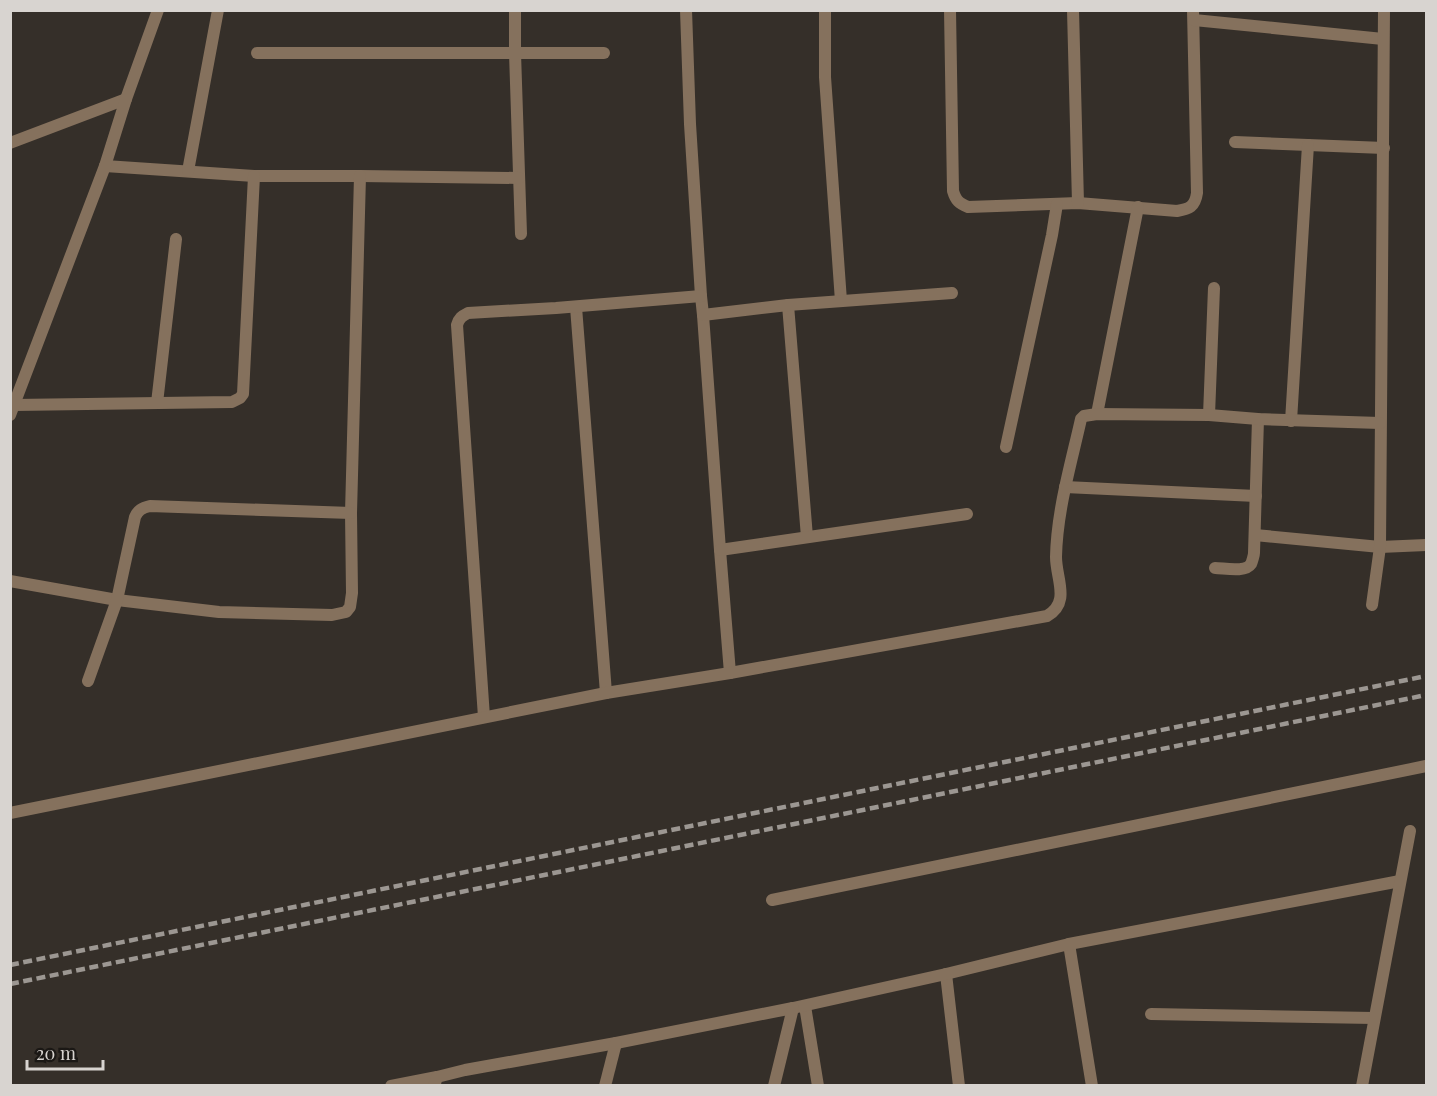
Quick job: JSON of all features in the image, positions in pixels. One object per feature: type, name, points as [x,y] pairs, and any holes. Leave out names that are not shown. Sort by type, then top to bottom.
[{"type":"street","points":[[158,10],[105,166],[12,410],[232,402],[240,398],[243,394],[254,176]]},
{"type":"street","points":[[188,171],[218,10]]},
{"type":"street","points":[[515,10],[521,234]]},
{"type":"street","points":[[686,10],[701,296],[730,673]]},
{"type":"street","points":[[825,10],[825,77],[841,301]]},
{"type":"street","points":[[950,10],[953,191],[959,204],[968,207],[1077,203],[1177,211],[1191,208],[1196,200],[1193,15],[1383,39]]},
{"type":"street","points":[[1073,10],[1077,203]]},
{"type":"street","points":[[1372,605],[1380,547],[1384,10]]},
{"type":"street","points":[[257,54],[604,53]]},
{"type":"street","points":[[10,144],[126,99]]},
{"type":"street","points":[[1235,142],[1383,148]]},
{"type":"street","points":[[1291,421],[1308,145]]},
{"type":"street","points":[[105,166],[254,176],[519,178]]},
{"type":"street","points":[[10,581],[117,600],[219,612],[332,615],[346,612],[350,607],[352,593],[351,513],[360,176]]},
{"type":"street","points":[[1006,447],[1057,204]]},
{"type":"street","points":[[1097,414],[1138,207]]},
{"type":"street","points":[[157,403],[176,239]]},
{"type":"street","points":[[1209,415],[1214,288]]},
{"type":"street","points":[[703,315],[788,305],[952,293]]},
{"type":"street","points":[[484,717],[457,325],[461,316],[701,296]]},
{"type":"street","points":[[788,305],[807,537]]},
{"type":"street","points":[[576,307],[606,693]]},
{"type":"street","points":[[10,813],[606,693],[1047,616],[1056,609],[1061,595],[1056,561],[1057,541],[1065,487],[1081,419],[1087,415],[1209,415],[1291,421],[1380,423]]},
{"type":"street","points":[[1215,568],[1239,569],[1251,564],[1255,535],[1258,419]]},
{"type":"street","points":[[1065,487],[1256,496]]},
{"type":"street","points":[[88,681],[117,600],[135,517],[144,507],[351,513]]},
{"type":"street","points":[[720,550],[967,514]]},
{"type":"street","points":[[1255,535],[1380,547],[1426,545]]},
{"type":"street","points":[[772,900],[1426,766]]},
{"type":"street","points":[[1362,1086],[1410,831]]},
{"type":"street","points":[[391,1086],[435,1081],[465,1070],[800,1007],[1069,944],[1400,881]]},
{"type":"street","points":[[1069,944],[1092,1086]]},
{"type":"street","points":[[946,974],[958,1086]]},
{"type":"street","points":[[774,1086],[800,1007]]},
{"type":"street","points":[[800,1007],[818,1086]]},
{"type":"street","points":[[1151,1014],[1374,1017]]},
{"type":"street","points":[[604,1086],[616,1043]]},
{"type":"railway","points":[[10,965],[1426,676]]},
{"type":"railway","points":[[10,984],[1426,695]]}]
